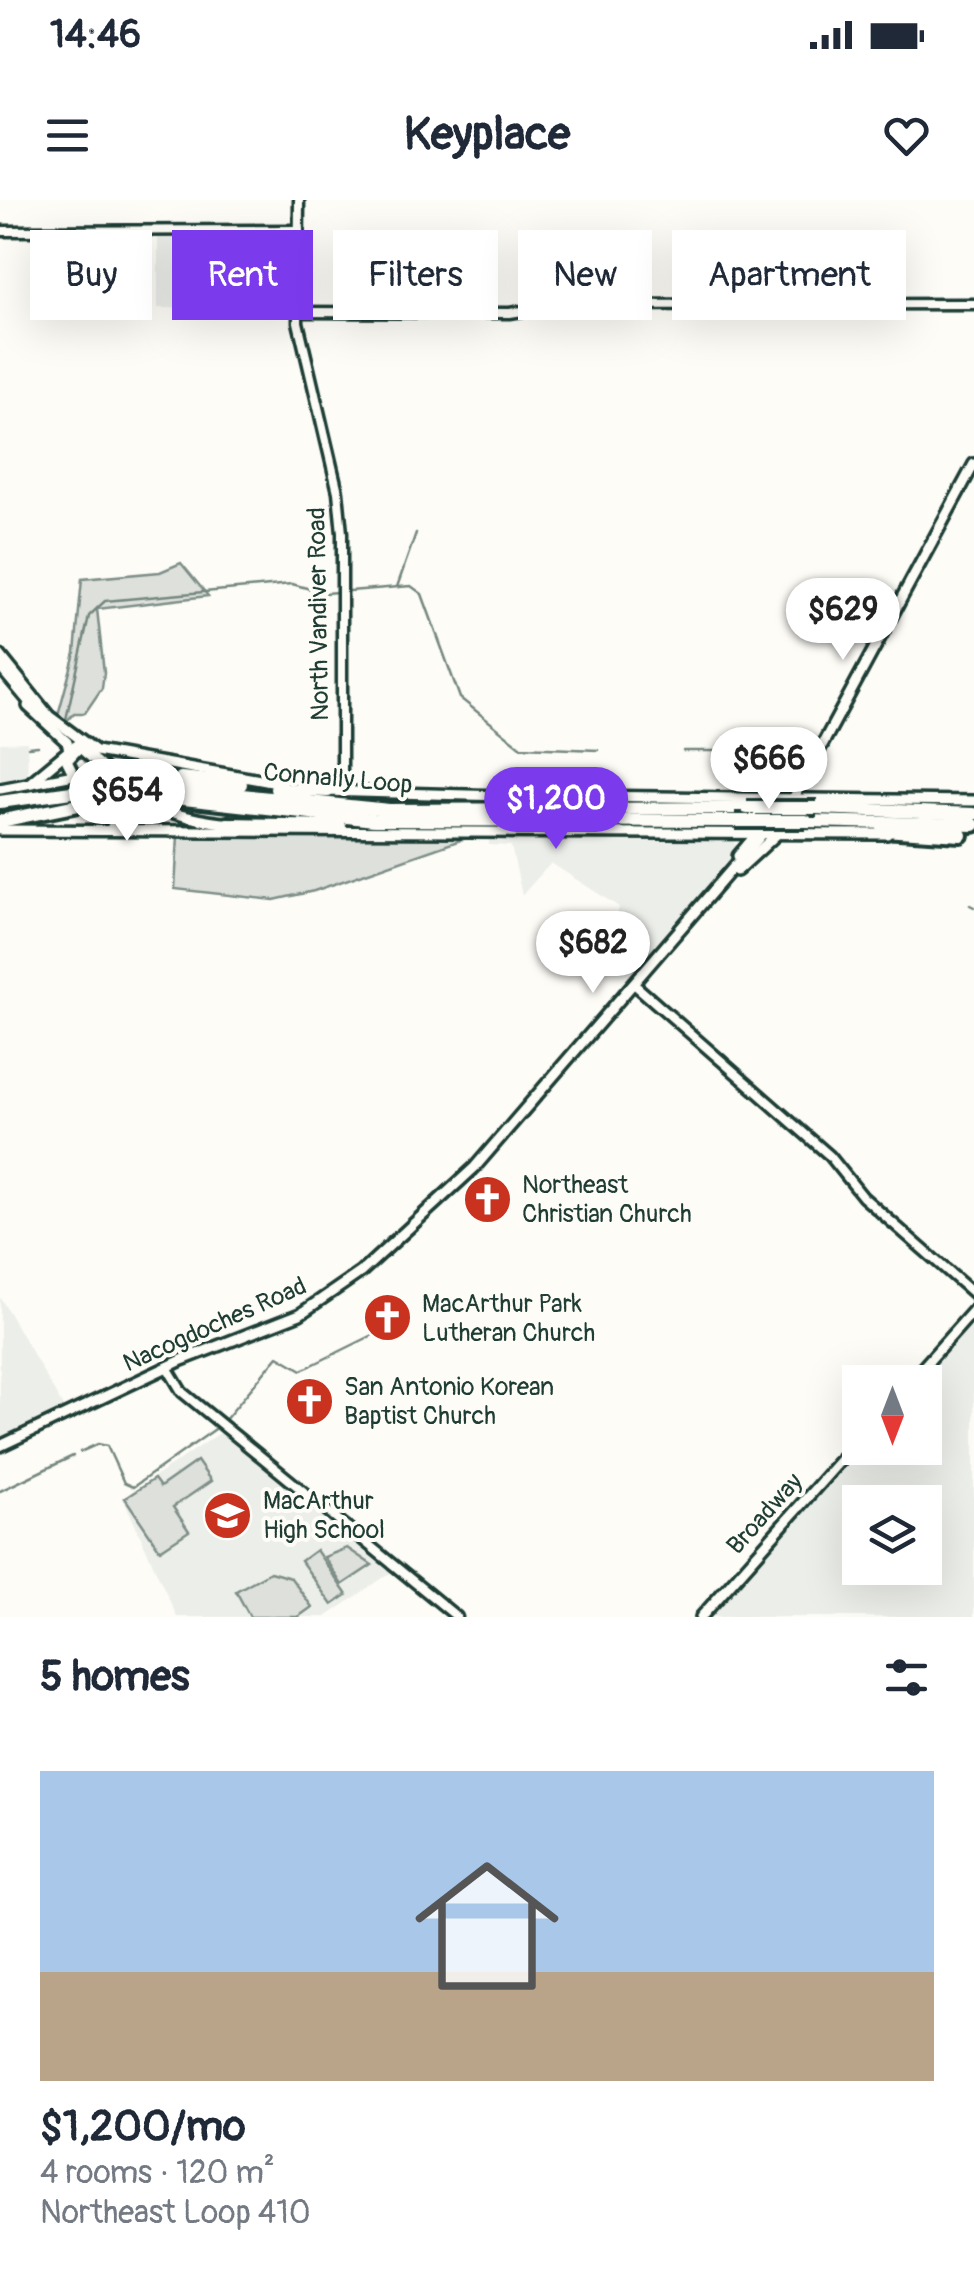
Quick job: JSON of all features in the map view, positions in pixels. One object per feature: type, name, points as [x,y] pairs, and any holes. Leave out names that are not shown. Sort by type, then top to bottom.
[{"type":"highway","points":[[1,801],[96,785],[202,778],[288,791],[335,792]]},
{"type":"highway","name":"Connally Loop","points":[[133,782],[390,810],[748,808],[815,802],[974,814]]},
{"type":"highway","name":"Connally Loop","points":[[1,801],[157,796],[344,819],[450,822],[737,829],[806,824],[974,825]]},
{"type":"highway","points":[[533,797],[695,802],[748,808]]},
{"type":"highway","points":[[0,820],[112,798]]},
{"type":"highway","points":[[228,824],[450,822]]},
{"type":"highway","points":[[806,824],[967,836]]},
{"type":"main road","name":"Nacogdoches Road","points":[[791,797],[974,464]]},
{"type":"main road","points":[[0,655],[78,746],[129,760],[335,792],[791,797],[815,802]]},
{"type":"main road","points":[[0,667],[22,695],[78,746],[133,782]]},
{"type":"main road","points":[[74,775],[67,761],[78,746]]},
{"type":"main road","points":[[1,801],[78,746]]},
{"type":"main road","points":[[129,760],[116,766],[168,815],[314,832]]},
{"type":"main road","name":"Nacogdoches Road","points":[[0,1446],[167,1367],[300,1314],[361,1272],[475,1167],[791,797],[810,764]]},
{"type":"main road","points":[[29,784],[74,775],[100,775],[138,808],[135,820],[127,824],[74,830]]},
{"type":"main road","points":[[804,780],[815,802]]},
{"type":"main road","points":[[0,830],[737,829],[754,826],[768,807],[762,797]]},
{"type":"main road","points":[[792,834],[784,824],[800,804],[974,801]]},
{"type":"main road","points":[[737,829],[743,850]]},
{"type":"main road","name":"Nacogdoches Road","points":[[589,1035],[730,875],[762,829]]},
{"type":"main road","points":[[762,829],[792,834],[967,836]]},
{"type":"main road","points":[[730,875],[779,833]]},
{"type":"main road","points":[[925,1365],[974,1310]]},
{"type":"main road","name":"Broadway","points":[[701,1617],[842,1458]]},
{"type":"street","name":"North Vandiver Road","points":[[299,200],[299,230]]},
{"type":"street","points":[[0,230],[172,230]]},
{"type":"street","points":[[313,312],[510,313],[558,305],[974,304]]},
{"type":"street","name":"North Vandiver Road","points":[[300,320],[302,348],[340,505],[342,598],[335,792]]},
{"type":"street","points":[[635,985],[830,1156],[864,1197],[974,1294]]},
{"type":"street","points":[[167,1367],[176,1387]]},
{"type":"street","points":[[154,1373],[457,1617]]},
{"type":"shaded area","points":[[158,235],[172,235],[172,308],[158,308]]},
{"type":"shaded area","points":[[181,563],[208,596],[97,609],[102,688],[85,713],[74,713],[66,722],[58,715],[75,653],[82,579],[160,572]]},
{"type":"shaded area","points":[[27,742],[28,779],[0,786],[0,743]]},
{"type":"shaded area","points":[[178,836],[464,839],[314,891],[274,900],[175,889]]},
{"type":"shaded area","points":[[489,836],[733,840],[738,849],[643,963],[613,937],[619,907],[551,863],[522,895],[511,846],[489,845]]},
{"type":"shaded area","points":[[0,1297],[65,1410],[0,1440]]},
{"type":"shaded area","points":[[974,1319],[974,1617],[709,1617],[844,1465],[942,1465],[942,1365],[932,1365]]},
{"type":"shaded area","name":"MacArthur High School","points":[[223,1431],[393,1571],[326,1617],[177,1617],[123,1498]]},
{"type":"shaded area","points":[[197,1461],[211,1481],[173,1507],[189,1531],[160,1550],[125,1498],[154,1479],[160,1487]]},
{"type":"shaded area","points":[[347,1548],[372,1565],[342,1585],[324,1557]]},
{"type":"shaded area","points":[[316,1550],[347,1595],[332,1605],[301,1561]]},
{"type":"shaded area","points":[[270,1572],[291,1578],[312,1607],[298,1617],[250,1617],[236,1591]]},
{"type":"waterway","points":[[397,587],[416,533]]},
{"type":"waterway","points":[[65,724],[89,616],[105,601],[292,584],[325,593],[411,586],[422,594],[460,698],[521,747],[598,750]]},
{"type":"waterway","points":[[28,747],[38,746]]},
{"type":"waterway","points":[[683,751],[811,751]]},
{"type":"waterway","points":[[970,905],[974,907]]},
{"type":"waterway","points":[[225,1420],[278,1356],[302,1370],[373,1335]]},
{"type":"waterway","points":[[80,1452],[98,1444],[107,1446],[124,1483],[133,1487],[218,1427]]},
{"type":"waterway","points":[[0,1491],[73,1456]]},
{"type":"place","name":"Northeast Christian Church","points":[[487,1199]]},
{"type":"place","name":"MacArthur Park Lutheran Church","points":[[387,1318]]},
{"type":"place","name":"San Antonio Korean Baptist Church","points":[[309,1401]]},
{"type":"place","name":"MacArthur High School","points":[[228,1515]]}]
